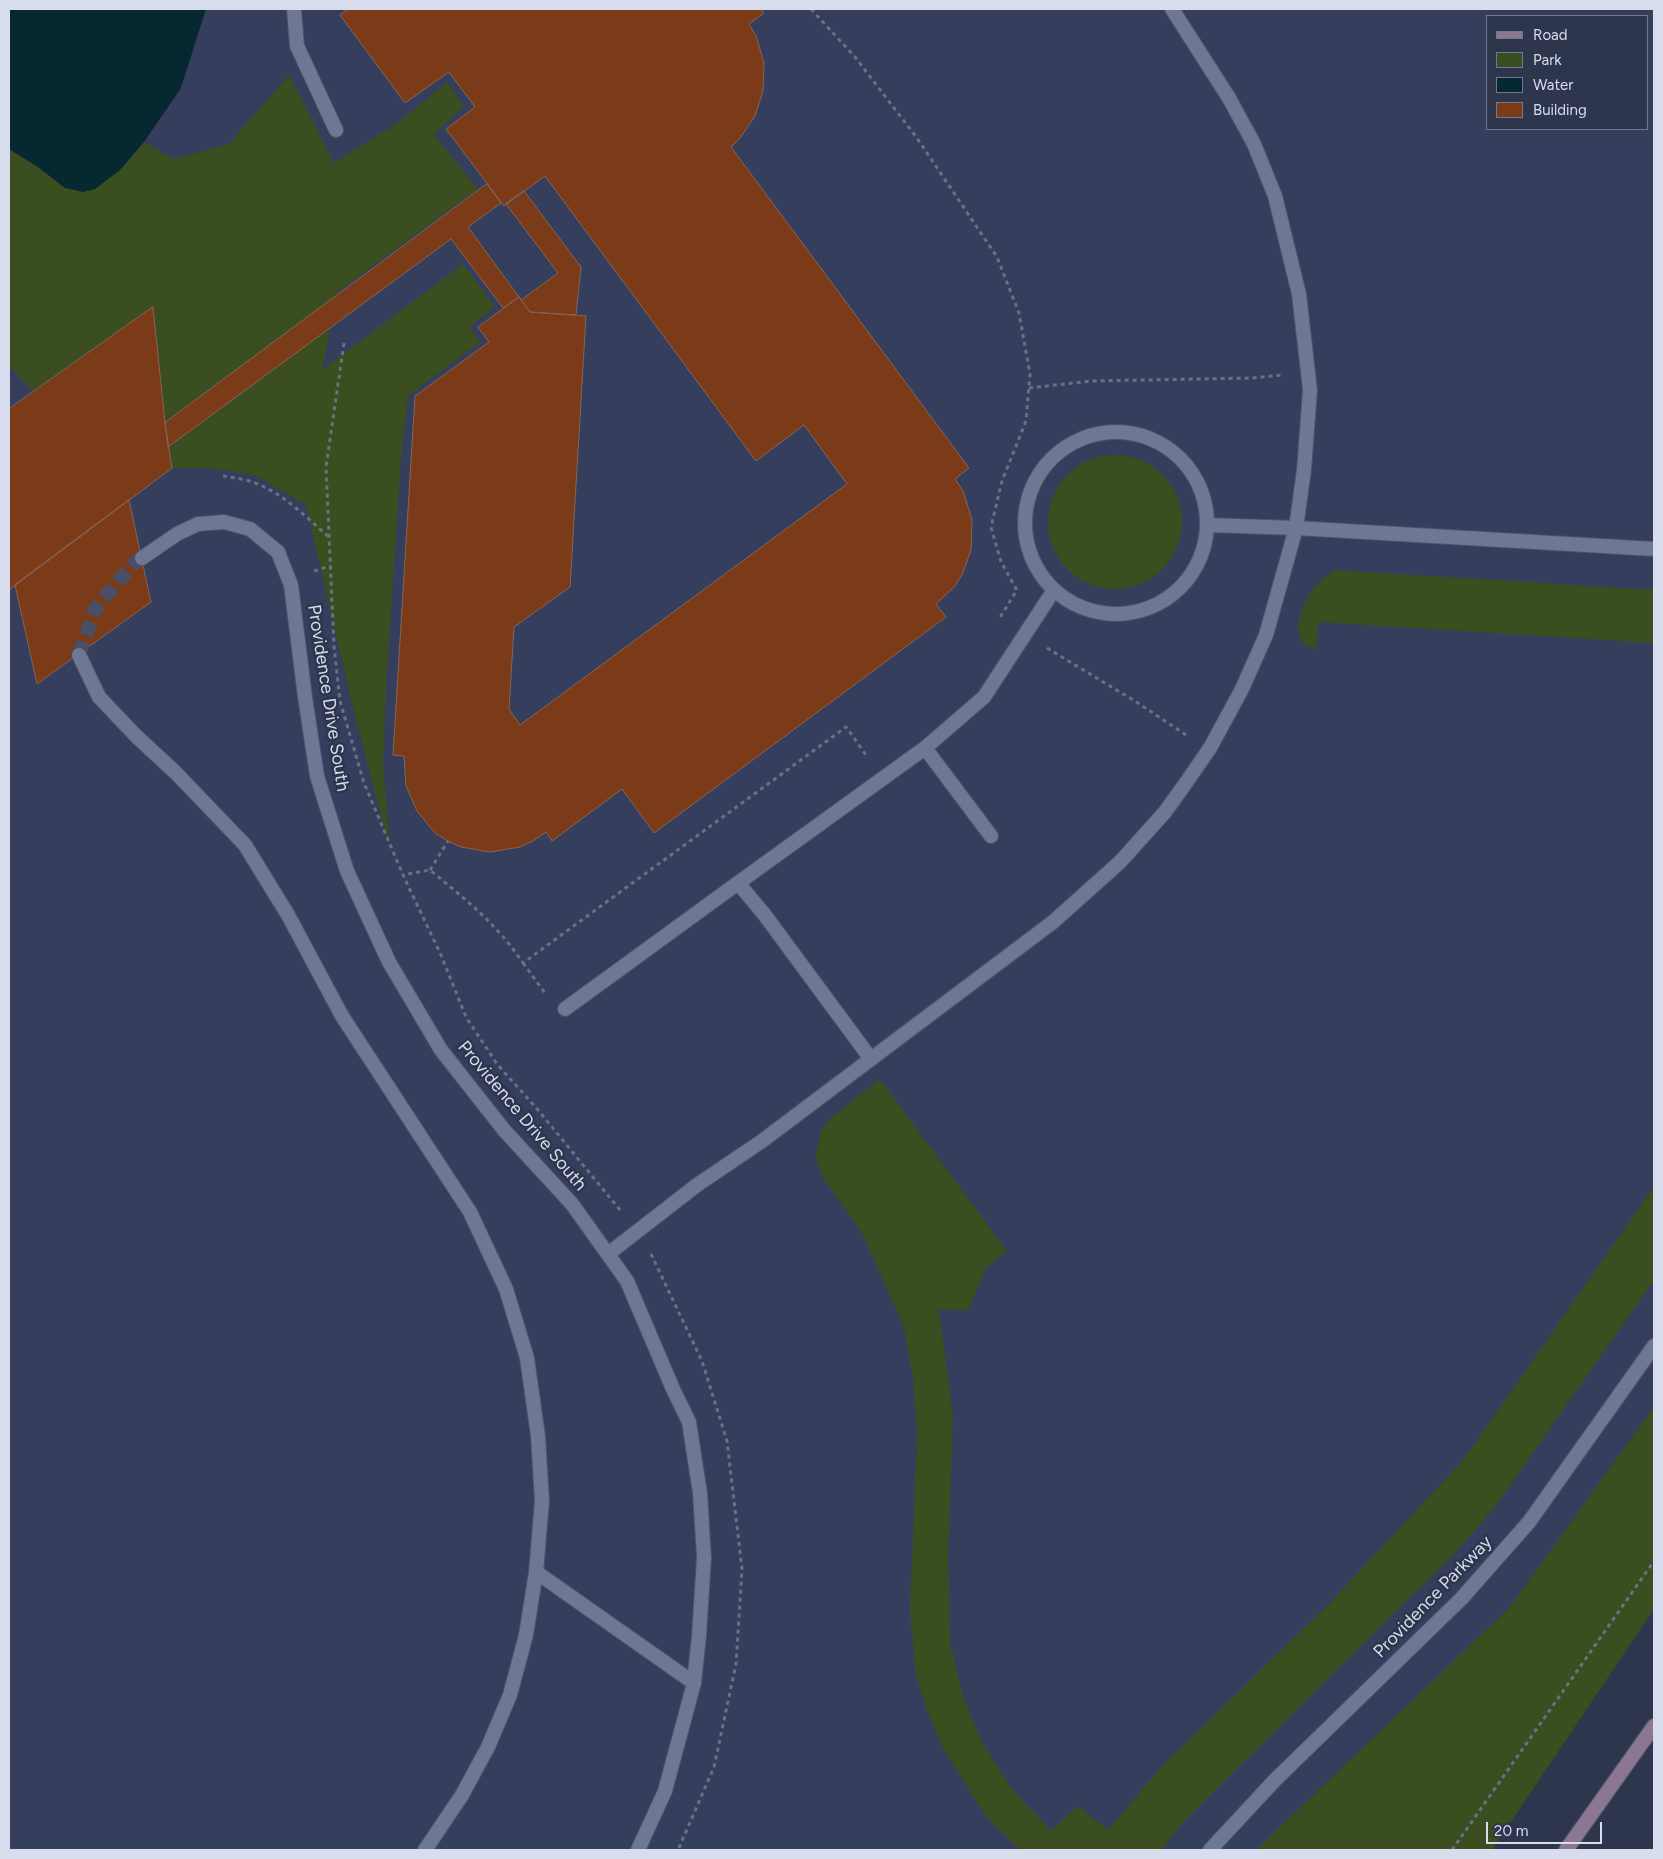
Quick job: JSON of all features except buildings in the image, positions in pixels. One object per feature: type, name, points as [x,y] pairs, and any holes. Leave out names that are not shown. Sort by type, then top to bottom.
[{"type":"main road","points":[[1566,1850],[1654,1726]]},
{"type":"street","points":[[294,9],[297,46],[336,130]]},
{"type":"street","points":[[608,1254],[697,1185],[762,1141],[1053,922],[1120,862],[1165,812],[1210,748],[1242,689],[1266,634],[1296,528],[1304,470],[1310,390],[1299,294],[1275,196],[1254,144],[1229,98],[1172,9]]},
{"type":"street","points":[[1101,432],[1133,432],[1162,443],[1185,462],[1201,486],[1208,515],[1208,525],[1206,544],[1195,571],[1176,594],[1151,609],[1123,615],[1093,612],[1067,601],[1054,590],[1043,580],[1028,552],[1024,520],[1030,490],[1046,462],[1071,443],[1101,432]]},
{"type":"street","name":"Providence Drive South","points":[[142,558],[177,534],[198,524],[224,522],[250,529],[278,552],[291,585],[317,776],[347,871],[388,962],[441,1050],[504,1130],[572,1204],[627,1281],[689,1422],[700,1493],[704,1558],[694,1683],[665,1791],[638,1850]]},
{"type":"street","points":[[1208,525],[1296,528],[1654,549]]},
{"type":"street","points":[[565,1009],[925,748],[984,697],[1054,590]]},
{"type":"street","points":[[79,654],[99,697],[245,845],[288,915],[342,1016],[470,1212],[506,1289],[527,1358],[538,1436],[542,1500],[536,1572],[526,1635],[510,1695],[488,1747],[462,1795],[425,1850]]},
{"type":"street","points":[[925,748],[991,836]]},
{"type":"street","points":[[738,883],[764,914],[871,1059]]},
{"type":"street","name":"Providence Parkway","points":[[1210,1850],[1275,1780],[1474,1584],[1529,1522],[1654,1346]]},
{"type":"street","points":[[536,1572],[694,1683]]},
{"type":"path","points":[[344,342],[326,467],[334,646],[340,701],[364,783],[403,875]]},
{"type":"path","points":[[1029,388],[1091,381],[1252,378],[1307,372]]},
{"type":"path","points":[[223,476],[264,486],[295,507],[330,537]]},
{"type":"path","points":[[1017,590],[1043,645],[1210,748]]},
{"type":"path","points":[[430,870],[448,841]]},
{"type":"path","points":[[523,963],[550,1000],[565,1009]]},
{"type":"path","points":[[1452,1850],[1654,1561]]},
{"type":"shaded area","points":[[9,9],[1654,9],[1654,1475],[1390,1850],[9,1850]]},
{"type":"green space","points":[[289,75],[334,163],[399,122],[447,82],[464,106],[434,134],[478,189],[337,292],[322,370],[463,264],[495,307],[470,326],[480,342],[408,396],[401,459],[383,760],[390,850],[353,708],[306,505],[255,475],[210,468],[172,468],[165,423],[153,307],[33,391],[9,366],[9,149],[38,167],[65,188],[120,171],[144,142],[173,159],[229,144]]},
{"type":"green space","points":[[1115,455],[1141,460],[1152,466],[1162,475],[1171,485],[1177,496],[1182,522],[1177,548],[1171,559],[1162,569],[1152,578],[1141,584],[1115,589],[1089,584],[1078,578],[1068,569],[1059,559],[1053,548],[1048,522],[1053,496],[1059,485],[1068,475],[1078,466],[1089,460]]},
{"type":"green space","points":[[1334,570],[1654,590],[1654,643],[1318,622],[1317,646],[1314,650],[1305,645],[1301,638],[1299,621],[1311,593]]},
{"type":"green space","points":[[880,1079],[1007,1251],[986,1268],[968,1311],[939,1309],[953,1418],[948,1553],[950,1641],[962,1693],[981,1741],[1011,1788],[1051,1831],[1078,1806],[1108,1830],[1164,1764],[1330,1603],[1465,1458],[1654,1186],[1654,1280],[1495,1507],[1455,1553],[1181,1824],[1162,1850],[1020,1850],[987,1818],[944,1750],[927,1710],[916,1676],[910,1613],[917,1432],[913,1379],[904,1327],[861,1231],[823,1178],[815,1156],[822,1128],[831,1118]]},
{"type":"green space","points":[[1654,1407],[1654,1609],[1492,1850],[1256,1850],[1509,1608]]},
{"type":"water","points":[[9,9],[206,9],[181,88],[144,142],[120,170],[95,189],[83,192],[65,188],[38,167],[9,149]]},
{"type":"tunnel","points":[[79,655],[95,609],[132,565],[142,558]]}]
